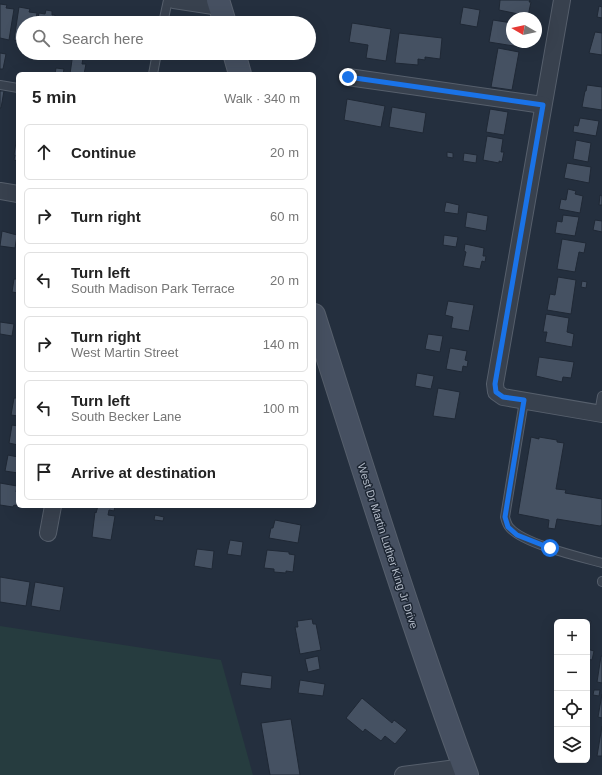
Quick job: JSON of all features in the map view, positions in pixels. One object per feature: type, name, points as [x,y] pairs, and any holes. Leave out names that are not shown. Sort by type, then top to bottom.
[{"type":"main road","points":[[236,60],[239,72]]},
{"type":"main road","name":"West Dr Martin Luther King Jr Drive","points":[[316,321],[414,625],[466,771]]},
{"type":"street","points":[[174,0],[221,10]]},
{"type":"street","points":[[562,0],[495,384],[496,392],[503,397],[600,413]]},
{"type":"street","points":[[348,77],[543,105]]},
{"type":"street","points":[[0,191],[16,194]]},
{"type":"street","points":[[48,533],[52,508]]},
{"type":"street","points":[[403,775],[466,771]]},
{"type":"lane","points":[[165,16],[168,0]]},
{"type":"lane","points":[[153,72],[156,60]]},
{"type":"lane","points":[[0,85],[16,88]]},
{"type":"lane","points":[[600,413],[602,396]]},
{"type":"lane","points":[[524,400],[505,517],[508,527],[517,535],[550,548],[602,563]]},
{"type":"green space","points":[[0,626],[221,660],[253,775],[0,775]]},
{"type":"building","points":[[500,0],[530,0],[529,2],[531,2],[529,12],[509,12],[499,10]]},
{"type":"building","points":[[0,4],[7,5],[6,8],[14,9],[9,40],[0,38]]},
{"type":"building","points":[[599,6],[602,7],[602,18],[597,17]]},
{"type":"building","points":[[19,7],[30,9],[29,12],[37,13],[36,16],[18,16]]},
{"type":"building","points":[[463,7],[480,10],[477,27],[460,24]]},
{"type":"building","points":[[46,10],[52,11],[52,15],[55,16],[38,16],[39,13],[45,14]]},
{"type":"building","points":[[493,20],[506,22],[506,45],[489,42]]},
{"type":"building","points":[[352,23],[391,29],[386,61],[366,58],[368,45],[349,42]]},
{"type":"building","points":[[16,27],[16,40],[14,40]]},
{"type":"building","points":[[595,32],[602,33],[602,55],[589,53]]},
{"type":"building","points":[[399,33],[442,38],[440,59],[425,57],[425,60],[418,59],[418,65],[395,63]]},
{"type":"building","points":[[498,48],[519,52],[512,90],[491,87]]},
{"type":"building","points":[[0,53],[6,54],[3,69],[0,69]]},
{"type":"building","points":[[72,60],[83,60],[82,64],[86,64],[84,72],[70,72]]},
{"type":"building","points":[[56,68],[64,69],[63,72],[55,72]]},
{"type":"building","points":[[587,85],[602,87],[602,110],[582,107]]},
{"type":"building","points":[[0,91],[4,91],[1,108],[0,108]]},
{"type":"building","points":[[347,99],[385,106],[381,127],[344,120]]},
{"type":"building","points":[[392,107],[426,113],[423,133],[389,127]]},
{"type":"building","points":[[490,109],[508,112],[504,135],[486,132]]},
{"type":"building","points":[[580,118],[599,121],[596,136],[573,132],[574,125],[578,126]]},
{"type":"building","points":[[487,136],[503,139],[501,152],[504,152],[502,162],[499,161],[499,163],[483,160]]},
{"type":"building","points":[[576,140],[591,143],[588,162],[573,159]]},
{"type":"building","points":[[16,142],[16,160],[14,160]]},
{"type":"building","points":[[447,152],[453,153],[453,158],[447,157]]},
{"type":"building","points":[[464,153],[477,155],[476,163],[463,161]]},
{"type":"building","points":[[567,163],[591,167],[589,183],[564,178]]},
{"type":"building","points":[[568,189],[576,191],[575,194],[583,196],[580,213],[559,209],[561,199],[566,200]]},
{"type":"building","points":[[600,195],[602,196],[602,205],[599,205]]},
{"type":"building","points":[[446,202],[459,205],[458,214],[444,212]]},
{"type":"building","points":[[467,212],[488,216],[486,231],[465,227]]},
{"type":"building","points":[[563,215],[579,217],[575,236],[555,233],[557,221],[562,222]]},
{"type":"building","points":[[595,220],[602,221],[602,232],[593,230]]},
{"type":"building","points":[[2,231],[16,235],[15,248],[0,246]]},
{"type":"building","points":[[444,235],[458,237],[456,247],[443,245]]},
{"type":"building","points":[[562,239],[586,243],[584,253],[579,252],[575,272],[557,269]]},
{"type":"building","points":[[465,244],[484,248],[483,256],[486,256],[485,262],[482,261],[480,269],[463,266],[466,252],[464,251]]},
{"type":"building","points":[[558,277],[576,280],[571,314],[547,310],[550,294],[555,295]]},
{"type":"building","points":[[14,279],[16,279],[16,293],[12,292]]},
{"type":"building","points":[[582,281],[587,282],[586,288],[581,287]]},
{"type":"building","points":[[448,301],[474,305],[469,331],[451,328],[453,317],[445,315]]},
{"type":"building","points":[[546,314],[569,318],[567,332],[574,334],[572,347],[545,342],[547,332],[543,332]]},
{"type":"building","points":[[0,322],[14,324],[12,336],[0,334]]},
{"type":"building","points":[[428,334],[443,336],[440,352],[425,349]]},
{"type":"building","points":[[450,348],[467,351],[465,360],[468,361],[467,367],[463,366],[462,372],[446,369]]},
{"type":"building","points":[[539,357],[574,362],[571,378],[563,377],[562,382],[536,376]]},
{"type":"building","points":[[417,373],[434,376],[431,389],[415,386]]},
{"type":"building","points":[[438,388],[460,392],[455,419],[433,416]]},
{"type":"building","points":[[14,398],[16,398],[16,416],[11,415]]},
{"type":"building","points":[[12,425],[16,426],[16,445],[9,443]]},
{"type":"building","points":[[531,437],[557,440],[557,442],[564,443],[556,489],[566,490],[565,493],[602,499],[602,525],[600,526],[557,519],[555,529],[548,528],[549,520],[518,514]]},
{"type":"building","points":[[8,455],[16,457],[16,473],[5,471]]},
{"type":"building","points":[[0,483],[16,486],[16,506],[0,505]]},
{"type":"building","points":[[97,508],[115,508],[114,511],[109,510],[108,515],[115,516],[111,540],[92,537],[95,512],[96,513]]},
{"type":"building","points":[[155,515],[164,517],[163,521],[154,520]]},
{"type":"building","points":[[275,520],[301,525],[298,543],[269,538],[271,528],[273,528]]},
{"type":"building","points":[[230,540],[243,542],[241,556],[227,554]]},
{"type":"building","points":[[197,549],[214,551],[212,569],[194,566]]},
{"type":"building","points":[[267,550],[289,552],[289,554],[295,555],[293,572],[274,572],[274,569],[264,568]]},
{"type":"building","points":[[0,577],[30,582],[26,606],[0,602]]},
{"type":"building","points":[[35,582],[64,587],[60,611],[31,606]]},
{"type":"building","points":[[312,619],[313,624],[316,624],[321,650],[300,654],[295,627],[298,627],[297,621]]},
{"type":"building","points":[[590,650],[594,651],[592,660],[590,660]]},
{"type":"building","points":[[318,656],[320,669],[308,672],[305,659]]},
{"type":"building","points":[[602,656],[602,683],[597,682]]},
{"type":"building","points":[[242,672],[272,676],[271,689],[240,685]]},
{"type":"building","points":[[300,680],[325,684],[323,696],[298,693]]},
{"type":"building","points":[[594,690],[600,690],[599,696],[593,695]]},
{"type":"building","points":[[602,694],[602,718],[598,717]]},
{"type":"building","points":[[362,698],[392,723],[394,720],[407,730],[395,744],[385,736],[381,741],[365,729],[363,732],[346,718]]},
{"type":"building","points":[[291,719],[300,775],[270,775],[261,723]]},
{"type":"building","points":[[602,726],[602,756],[597,756]]},
{"type":"route","points":[[348,77],[543,105],[495,384],[496,392],[503,397],[524,400],[505,517],[508,527],[517,535],[550,548]]}]
